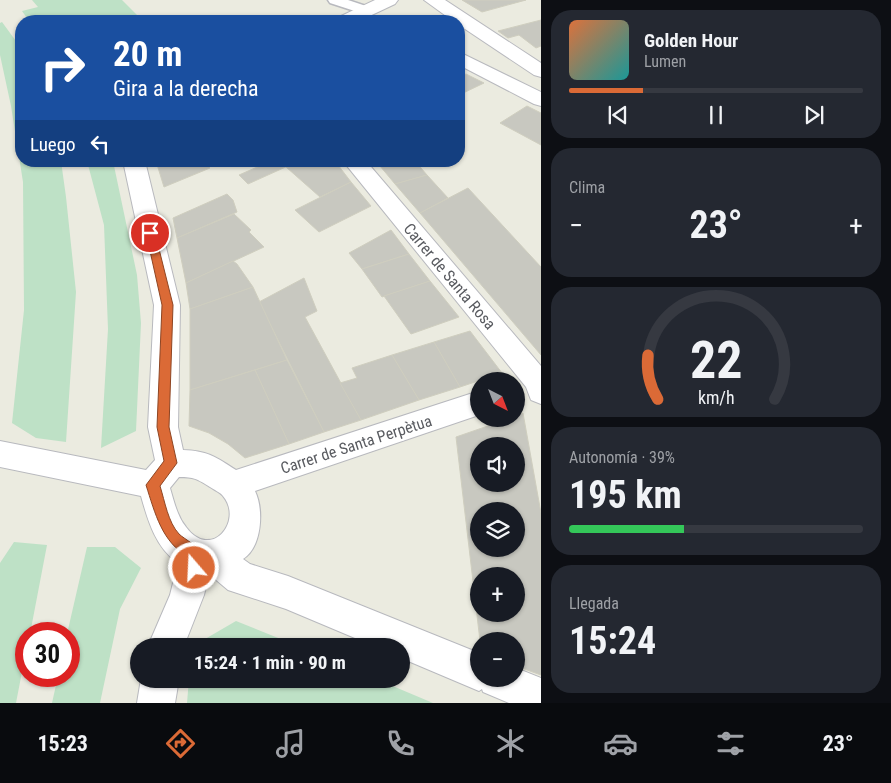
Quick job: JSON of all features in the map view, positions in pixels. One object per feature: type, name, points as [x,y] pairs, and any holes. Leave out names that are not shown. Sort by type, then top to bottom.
[{"type":"street","points":[[334,0],[367,10],[377,15]]},
{"type":"street","points":[[357,15],[389,0]]},
{"type":"street","points":[[433,0],[457,15]]},
{"type":"street","points":[[465,20],[539,67]]},
{"type":"street","points":[[465,61],[541,100]]},
{"type":"street","points":[[135,167],[167,305],[162,515],[173,537],[184,548],[206,555],[240,578],[288,593],[470,668]]},
{"type":"street","name":"Carrer de Santa Rosa","points":[[359,167],[534,387]]},
{"type":"street","name":"Carrer de Santa Perpètua","points":[[233,485],[470,406]]},
{"type":"street","points":[[0,454],[162,474],[200,464],[233,485],[243,500],[245,520],[237,544],[206,555],[169,638]]},
{"type":"street","points":[[516,687],[541,697]]},
{"type":"street","points":[[156,703],[158,688]]},
{"type":"green space","points":[[32,0],[122,0],[137,15],[25,15],[22,11],[38,7]]},
{"type":"green space","points":[[2,22],[15,40],[15,131],[0,55],[0,23]]},
{"type":"green space","points":[[21,167],[62,167],[76,292],[66,442],[36,438],[12,423],[24,310],[23,182]]},
{"type":"green space","points":[[89,167],[114,167],[137,275],[141,323],[136,431],[101,448],[108,329],[104,225]]},
{"type":"green space","points":[[14,542],[47,545],[32,622],[15,622],[15,687],[19,687],[16,703],[0,703],[0,563]]},
{"type":"green space","points":[[87,547],[115,547],[141,568],[120,609],[100,703],[52,703],[56,687],[80,687],[80,622],[70,622]]},
{"type":"green space","points":[[236,621],[278,638],[207,638]]},
{"type":"green space","points":[[188,688],[397,688],[433,703],[187,703]]},
{"type":"building","points":[[462,0],[526,0],[482,12]]},
{"type":"building","points":[[541,20],[541,46],[536,48],[519,35],[508,38],[498,31]]},
{"type":"building","points":[[466,74],[484,83],[465,92]]},
{"type":"building","points":[[527,106],[541,113],[541,145],[500,123]]},
{"type":"building","points":[[158,167],[210,168],[164,187]]},
{"type":"building","points":[[257,167],[286,167],[248,184],[239,175]]},
{"type":"building","points":[[286,167],[340,167],[351,182],[320,197]]},
{"type":"building","points":[[381,167],[420,167],[427,175],[395,184]]},
{"type":"building","points":[[427,175],[448,198],[420,213],[395,184]]},
{"type":"building","points":[[351,182],[371,206],[319,232],[295,210]]},
{"type":"building","points":[[468,188],[541,267],[541,355],[420,213]]},
{"type":"building","points":[[227,194],[233,200],[237,212],[177,238],[173,218]]},
{"type":"building","points":[[234,214],[251,230],[249,232],[264,247],[186,283],[177,238]]},
{"type":"building","points":[[391,230],[409,254],[362,269],[349,253]]},
{"type":"building","points":[[409,254],[430,281],[382,297],[362,269]]},
{"type":"building","points":[[233,261],[253,287],[190,309],[186,283]]},
{"type":"building","points":[[304,278],[317,311],[305,317],[361,420],[324,432],[259,302]]},
{"type":"building","points":[[430,281],[459,317],[411,334],[384,296]]},
{"type":"building","points":[[253,287],[287,360],[190,390],[190,309]]},
{"type":"building","points":[[470,331],[501,372],[470,372],[470,384],[460,387],[434,342]]},
{"type":"building","points":[[434,342],[460,387],[419,400],[392,355]]},
{"type":"building","points":[[392,355],[419,400],[361,420],[340,383],[357,378],[352,368]]},
{"type":"building","points":[[287,360],[324,432],[289,444],[255,370]]},
{"type":"building","points":[[255,370],[289,444],[245,458],[228,444],[209,433],[189,426],[190,390]]},
{"type":"building","points":[[525,424],[541,513],[541,675],[525,669],[525,632],[479,632],[478,622],[525,622],[525,567],[471,567],[470,557],[525,557],[525,502],[470,502],[470,556],[456,437],[482,428],[525,428]]},
{"type":"route","points":[[150,233],[167,305],[163,427],[171,463],[153,485],[162,515],[173,537],[184,548],[197,554],[194,568]]}]
